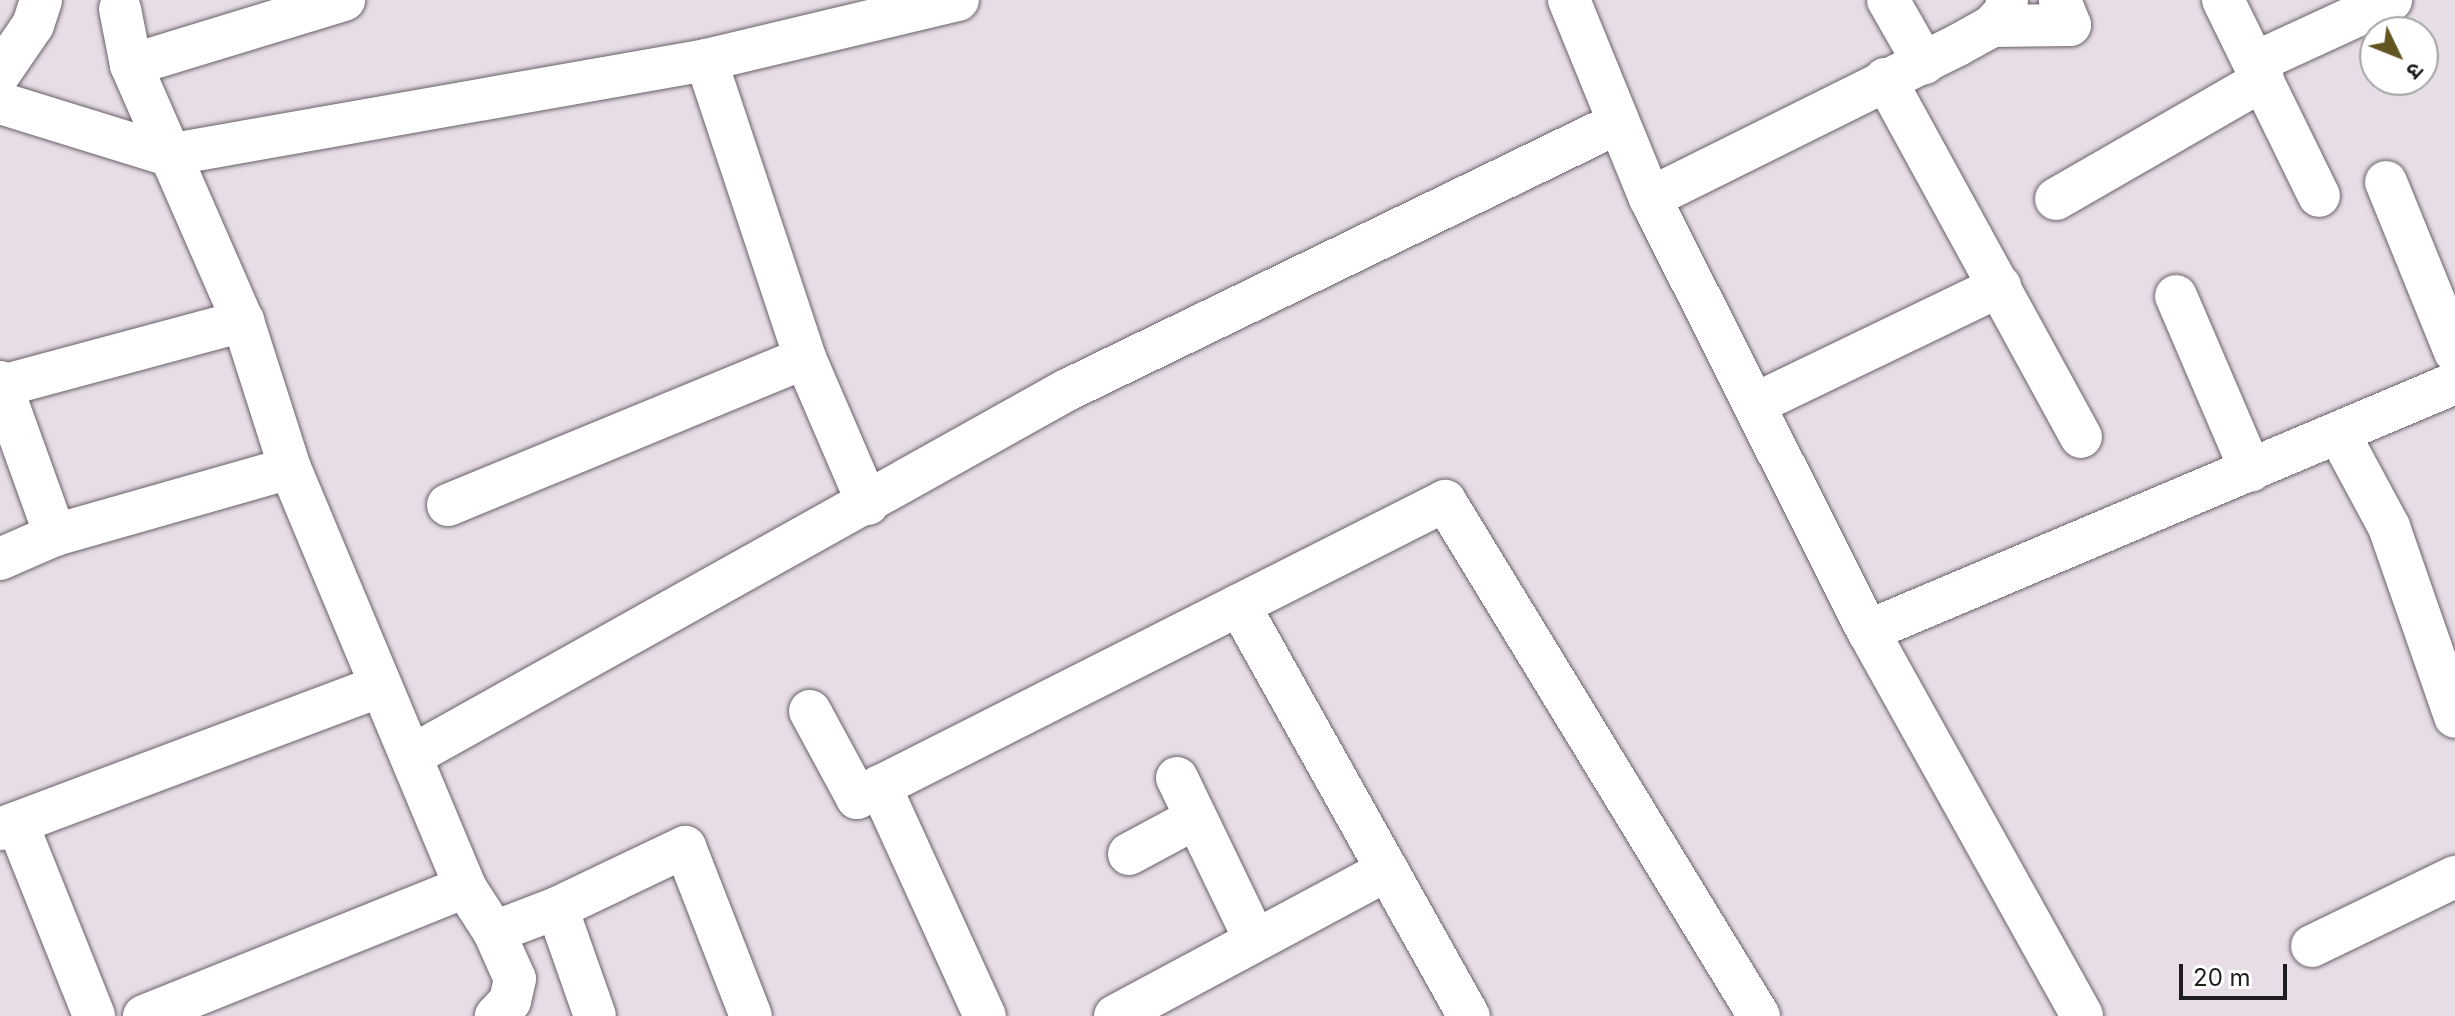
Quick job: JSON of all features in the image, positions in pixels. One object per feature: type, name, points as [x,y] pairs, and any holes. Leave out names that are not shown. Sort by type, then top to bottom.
[{"type":"street","points":[[0,73],[33,25],[41,0]]},
{"type":"street","points":[[131,65],[344,0]]},
{"type":"street","points":[[0,103],[168,155],[706,60],[958,0]]},
{"type":"street","points":[[1569,0],[1616,124],[1650,198],[1868,631],[2082,1016]]},
{"type":"street","points":[[1888,0],[1924,63]]},
{"type":"street","points":[[1650,198],[1885,79],[1924,63],[1999,13],[2070,25],[2060,0]]},
{"type":"street","points":[[2223,0],[2319,196]]},
{"type":"street","points":[[2056,199],[2259,71],[2391,0]]},
{"type":"street","points":[[120,9],[131,65],[243,321],[290,468],[380,686],[413,755],[465,887],[494,932],[515,979],[510,1001],[496,1016]]},
{"type":"street","points":[[706,60],[805,358],[868,504]]},
{"type":"street","points":[[1885,79],[2081,437]]},
{"type":"street","points":[[413,755],[868,504],[1067,390],[1616,124]]},
{"type":"street","points":[[2386,182],[2455,352]]},
{"type":"street","points":[[1755,404],[2000,286]]},
{"type":"street","points":[[2176,296],[2251,471]]},
{"type":"street","points":[[55,535],[1,384],[243,321]]},
{"type":"street","points":[[448,505],[805,358]]},
{"type":"street","points":[[1868,631],[2455,383]]},
{"type":"street","points":[[2339,434],[2389,527],[2455,717]]},
{"type":"street","points":[[0,559],[55,535],[290,468]]},
{"type":"street","points":[[810,711],[857,798],[1445,501],[1759,1016]]},
{"type":"street","points":[[1239,605],[1469,1016]]},
{"type":"street","points":[[94,1016],[8,826],[380,686]]},
{"type":"street","points":[[1177,778],[1254,938]]},
{"type":"street","points":[[880,786],[985,1016]]},
{"type":"street","points":[[1129,854],[1196,818]]},
{"type":"street","points":[[494,932],[557,908],[685,847],[751,1016]]},
{"type":"street","points":[[1115,1016],[1254,938],[1387,870]]},
{"type":"street","points":[[2312,946],[2455,877]]},
{"type":"street","points":[[144,1016],[465,887]]},
{"type":"street","points":[[557,908],[595,1016]]}]
